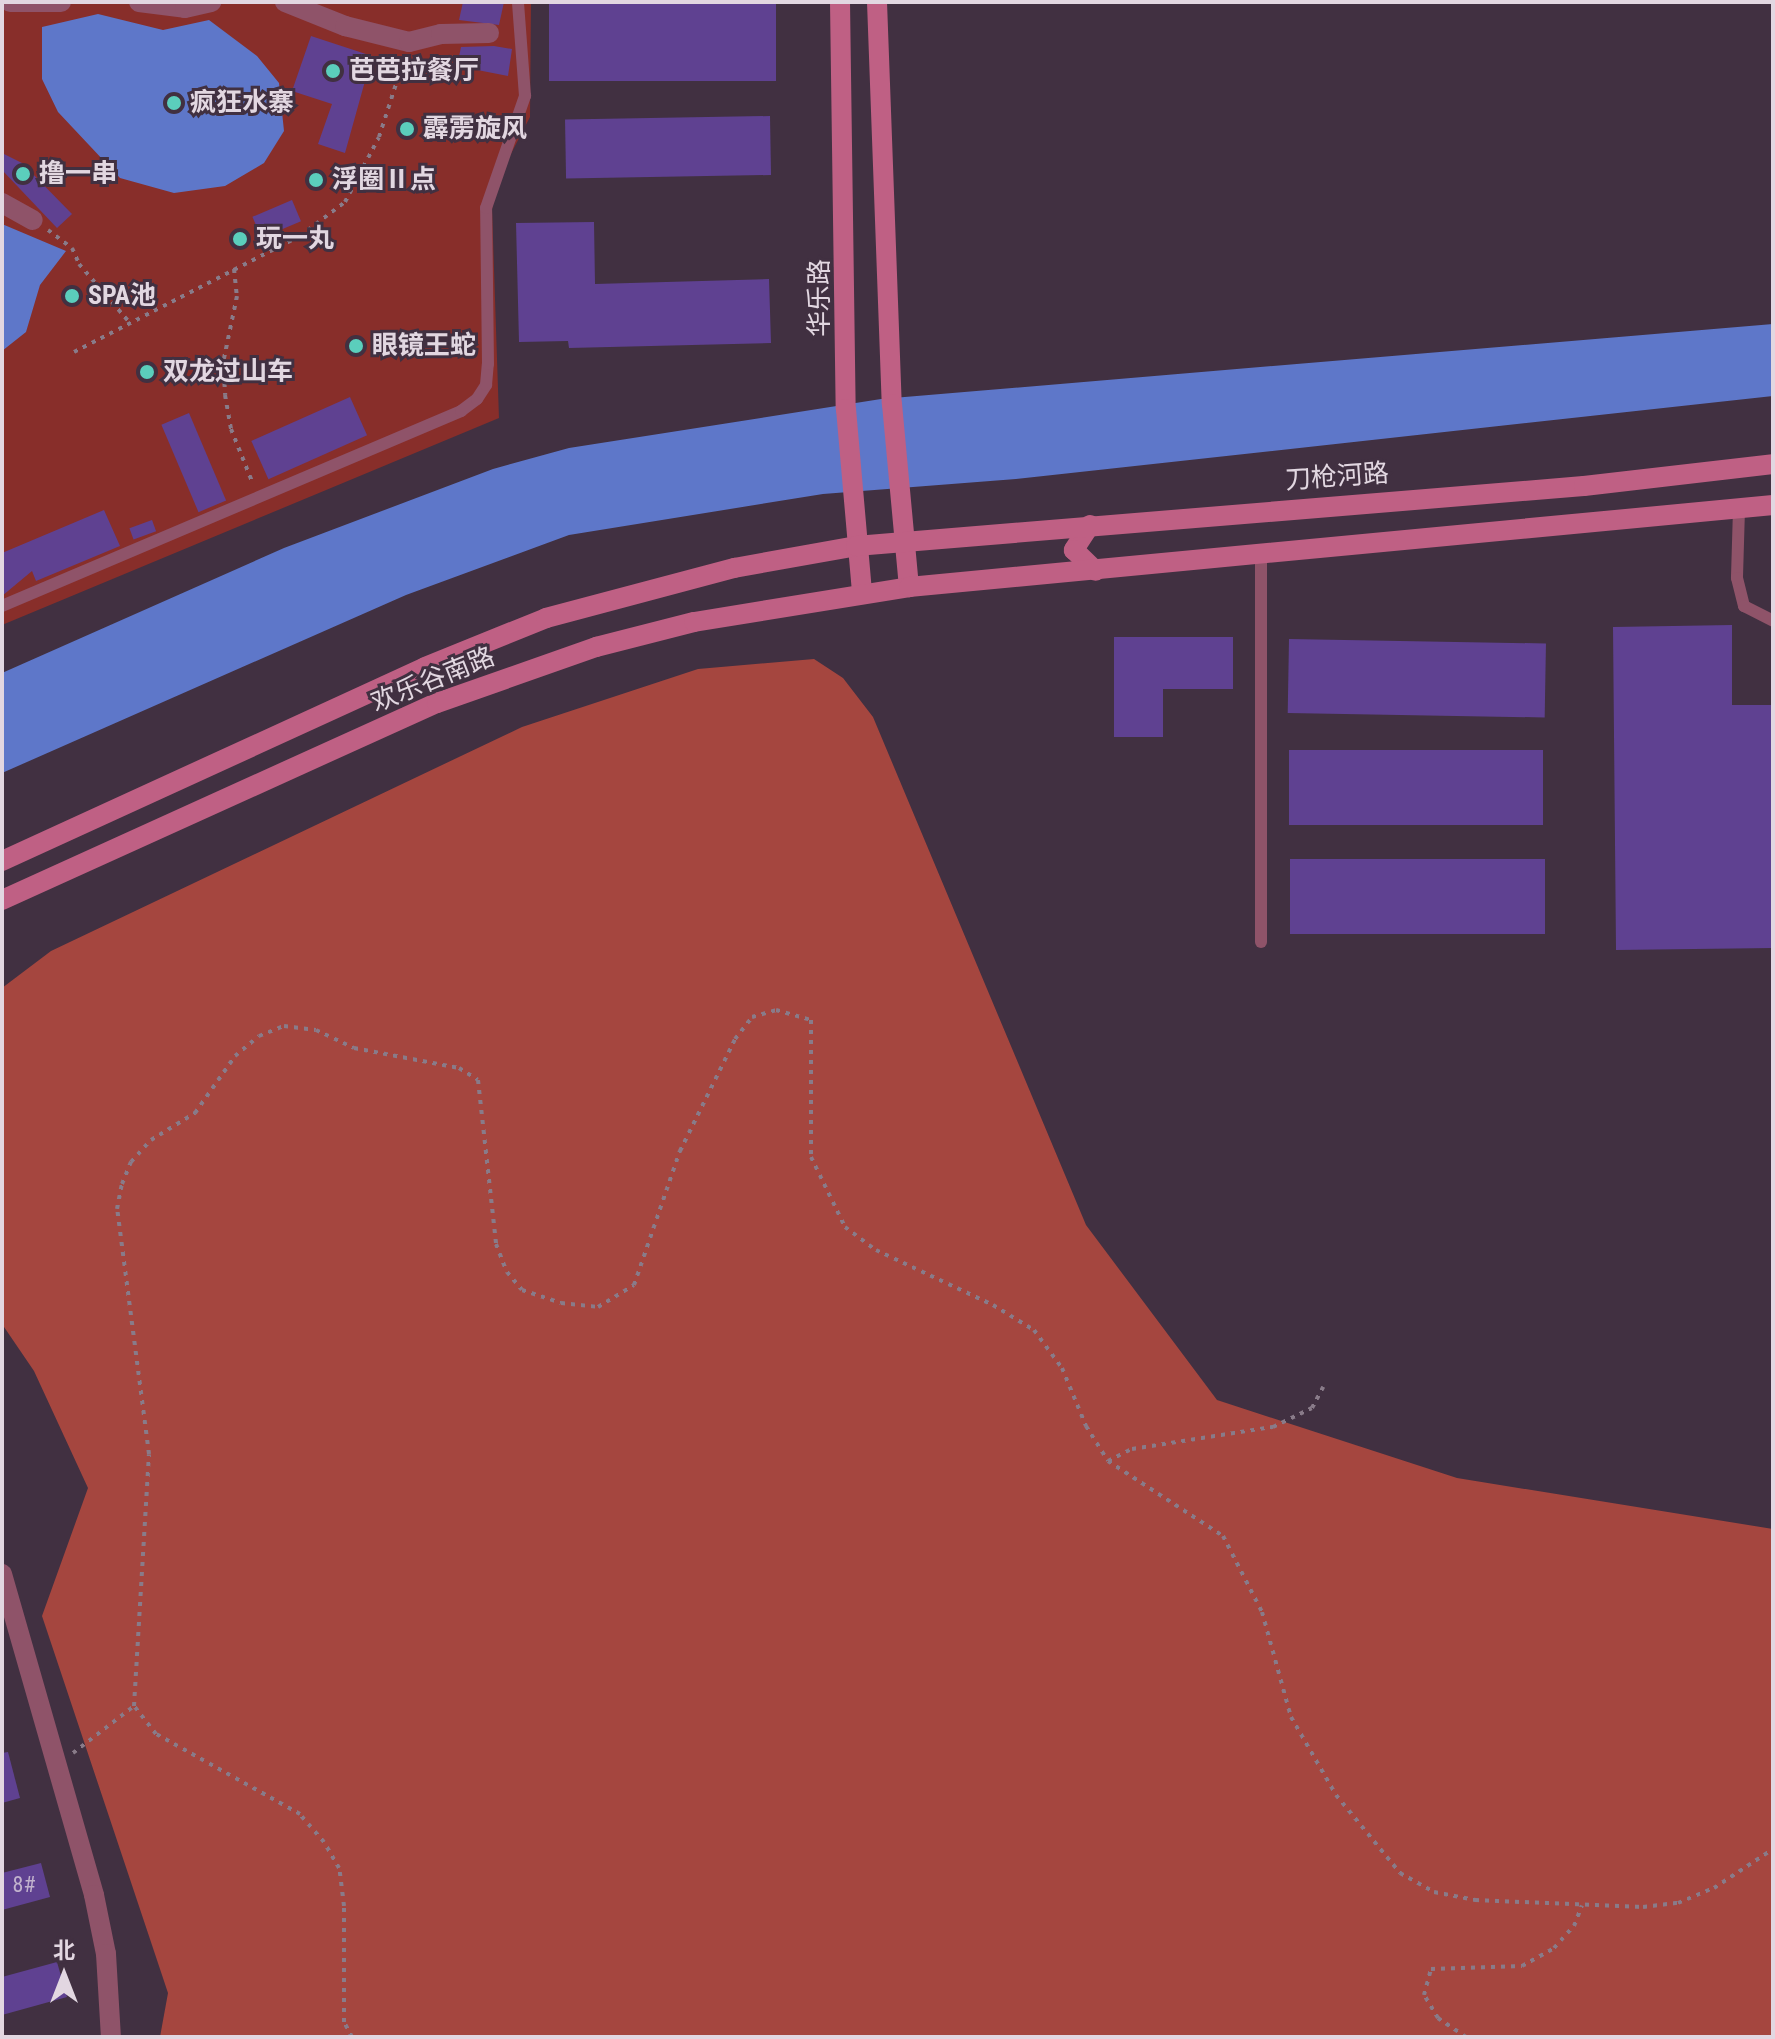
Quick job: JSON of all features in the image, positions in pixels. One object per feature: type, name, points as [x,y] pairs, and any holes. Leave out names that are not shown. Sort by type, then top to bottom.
[{"type":"street","points":[[10,2],[61,2]]},
{"type":"street","points":[[139,2],[185,8],[211,2]]},
{"type":"street","points":[[285,2],[409,42],[441,34],[489,33]]},
{"type":"street","name":"华乐路","points":[[840,2],[846,409],[862,593]]},
{"type":"street","points":[[877,2],[892,404],[897,493],[909,587],[1773,505]]},
{"type":"street","points":[[2,203],[33,220]]},
{"type":"street","name":"刀枪河路","points":[[905,542],[1584,486],[1773,464]]},
{"type":"street","points":[[1090,525],[1074,550],[1096,571]]},
{"type":"street","name":"欢乐谷南路","points":[[2,861],[425,667],[546,618],[635,591],[856,546],[905,542]]},
{"type":"street","name":"欢乐谷南路","points":[[2,900],[437,703],[596,647],[694,622],[909,587]]},
{"type":"street","points":[[2,1574],[94,1895],[106,1954],[111,2037]]},
{"type":"lane","points":[[2,606],[461,411],[486,385],[486,208],[525,96],[518,2]]},
{"type":"lane","points":[[1739,509],[1737,578],[1744,606],[1773,621]]},
{"type":"lane","points":[[1261,556],[1261,942]]},
{"type":"path","points":[[74,352],[300,236],[345,202],[379,137],[409,42]]},
{"type":"path","points":[[33,220],[72,248],[79,264],[129,322]]},
{"type":"path","points":[[234,269],[237,296],[223,363],[225,395],[231,429],[259,497]]},
{"type":"path","points":[[352,2037],[344,2022],[344,1906],[339,1868],[324,1842],[300,1814],[156,1734],[134,1706],[149,1454],[117,1209],[122,1184],[131,1162],[151,1140],[195,1113],[235,1056],[259,1036],[284,1026],[316,1030],[354,1048],[459,1068],[478,1080],[496,1244],[507,1272],[522,1290],[561,1303],[598,1307],[621,1298],[634,1285],[680,1151],[735,1039],[752,1017],[776,1010],[798,1013],[811,1020],[811,1157],[845,1227],[876,1250],[993,1305],[1034,1330],[1062,1368],[1086,1426],[1108,1461],[1223,1536],[1262,1612],[1291,1717],[1336,1795],[1400,1873],[1434,1892],[1475,1900],[1582,1905],[1678,1903],[1714,1888],[1773,1849]]},
{"type":"path","points":[[1108,1461],[1132,1449],[1273,1427],[1312,1408],[1323,1387]]},
{"type":"path","points":[[55,1767],[134,1706]]},
{"type":"path","points":[[1466,2037],[1438,2018],[1424,1995],[1431,1969],[1522,1966],[1554,1948],[1574,1926],[1582,1905]]},
{"type":"shaded area","points":[[2,2],[531,2],[530,117],[499,177],[492,209],[499,418],[2,625]]},
{"type":"shaded area","points":[[814,659],[843,678],[873,717],[1086,1225],[1217,1400],[1457,1478],[1773,1529],[1773,2037],[160,2037],[168,1993],[42,1616],[88,1488],[34,1371],[2,1324],[2,988],[51,951],[522,727],[698,669]]},
{"type":"water","points":[[98,14],[163,30],[209,20],[257,56],[279,83],[284,131],[264,163],[225,186],[174,193],[120,178],[58,112],[42,79],[42,27]]},
{"type":"water","points":[[2,224],[66,251],[40,285],[26,332],[2,351]]},
{"type":"water","points":[[1773,324],[1773,396],[1016,479],[823,494],[569,535],[406,595],[2,773],[2,673],[284,548],[493,469],[569,448],[881,399]]},
{"type":"building","points":[[463,2],[504,2],[499,25],[459,20]]},
{"type":"building","points":[[549,2],[776,2],[776,81],[549,81]]},
{"type":"building","points":[[311,36],[372,56],[345,153],[318,144],[332,104],[292,91]]},
{"type":"building","points":[[461,47],[512,49],[508,76],[457,66]]},
{"type":"building","points":[[770,116],[771,175],[566,179],[565,120]]},
{"type":"building","points":[[2,153],[22,163],[72,214],[57,228],[2,170]]},
{"type":"building","points":[[292,200],[301,221],[261,238],[252,217]]},
{"type":"building","points":[[594,222],[595,284],[769,279],[771,343],[569,348],[568,341],[519,342],[516,223]]},
{"type":"building","points":[[350,397],[367,435],[268,479],[251,441]]},
{"type":"building","points":[[189,413],[226,500],[199,512],[161,425]]},
{"type":"building","points":[[104,510],[120,546],[36,581],[32,571],[2,596],[2,553]]},
{"type":"building","points":[[152,520],[156,531],[134,539],[129,528]]},
{"type":"building","points":[[1732,625],[1732,705],[1773,705],[1773,948],[1616,950],[1613,627]]},
{"type":"building","points":[[1114,637],[1233,637],[1233,689],[1163,689],[1163,737],[1114,737]]},
{"type":"building","points":[[1289,639],[1546,643],[1545,717],[1288,713]]},
{"type":"building","points":[[1289,750],[1543,750],[1543,825],[1289,825]]},
{"type":"building","points":[[1290,859],[1545,859],[1545,934],[1290,934]]},
{"type":"building","points":[[8,1752],[20,1798],[2,1803],[2,1753]]},
{"type":"building","points":[[41,1863],[50,1897],[2,1910],[2,1873]]},
{"type":"building","points":[[57,1962],[67,1997],[2,2015],[2,1977]]},
{"type":"place","name":"芭芭拉餐厅","points":[[333,71]]},
{"type":"place","name":"疯狂水寨","points":[[174,103]]},
{"type":"place","name":"霹雳旋风","points":[[407,129]]},
{"type":"place","name":"撸一串","points":[[23,174]]},
{"type":"place","name":"浮圈Ⅱ点","points":[[316,180]]},
{"type":"place","name":"玩一丸","points":[[240,239]]},
{"type":"place","name":"SPA池","points":[[72,296]]},
{"type":"place","name":"眼镜王蛇","points":[[356,346]]},
{"type":"place","name":"双龙过山车","points":[[147,372]]}]
